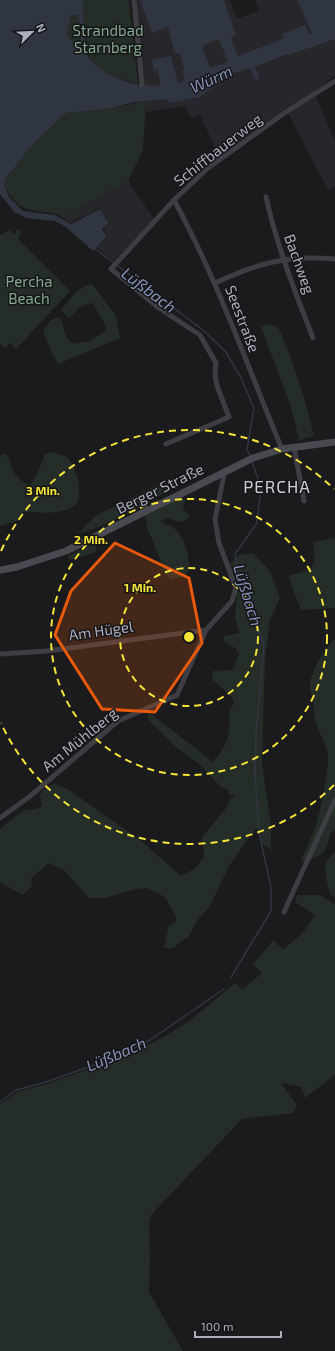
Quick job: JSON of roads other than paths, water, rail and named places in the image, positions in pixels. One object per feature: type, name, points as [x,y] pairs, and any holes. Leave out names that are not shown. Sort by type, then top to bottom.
[{"type":"main road","name":"Berger Straße","points":[[0,570],[17,567],[66,550],[225,470],[253,458],[282,449],[335,442]]},
{"type":"street","points":[[134,0],[142,85]]},
{"type":"street","name":"Schiffbauerweg","points":[[166,444],[229,417],[217,386],[215,375],[216,363],[200,335],[159,308],[111,269],[174,200],[208,168],[283,114],[335,81]]},
{"type":"street","name":"Bachweg","points":[[266,197],[283,259],[313,338]]},
{"type":"street","name":"Seestraße","points":[[174,200],[193,234],[215,283],[282,449]]},
{"type":"street","points":[[215,283],[246,268],[283,259],[310,257],[335,259]]},
{"type":"street","points":[[294,447],[304,501]]},
{"type":"street","name":"Am Mühlberg","points":[[0,818],[29,797],[118,721],[177,695],[206,630],[232,601],[236,588],[219,543],[216,519],[225,470]]},
{"type":"street","name":"Am Hügel","points":[[0,654],[47,651],[206,630]]},
{"type":"street","points":[[284,912],[335,800]]},
{"type":"water","name":"Würm","points":[[0,0],[83,0],[84,30],[81,31],[84,31],[84,47],[88,57],[95,65],[116,78],[139,85],[151,86],[161,85],[157,69],[154,70],[152,60],[171,56],[178,83],[185,81],[182,70],[184,69],[180,53],[175,54],[168,27],[152,33],[140,0],[224,0],[236,35],[231,37],[238,56],[283,39],[282,34],[305,25],[309,34],[312,33],[297,0],[335,0],[335,39],[288,55],[287,54],[255,67],[259,79],[255,80],[250,68],[230,74],[200,97],[169,103],[168,99],[135,102],[108,109],[66,113],[33,144],[6,178],[4,185],[9,197],[23,211],[55,215],[71,224],[100,209],[109,223],[102,229],[107,236],[93,251],[66,227],[55,221],[27,218],[14,212],[0,194]],"holes":[[[71,15],[78,15],[81,31],[80,43],[74,44],[67,36]],[[219,39],[228,62],[210,68],[202,46]]]},
{"type":"waterway","name":"Lüßbach","points":[[94,248],[203,330],[226,352],[240,376],[254,408],[247,449],[250,456]]},
{"type":"waterway","name":"Lüßbach","points":[[231,977],[271,911],[271,887],[259,833],[255,774],[256,733],[264,645],[237,569],[235,554],[257,523],[261,488],[252,461]]},
{"type":"waterway","name":"Lüßbach","points":[[0,1102],[16,1090],[43,1083],[117,1057],[150,1040],[224,989]]},
{"type":"district","name":"PERCHA","points":[[277,487]]},
{"type":"park label","name":"Strandbad Starnberg","points":[[108,40]]},
{"type":"park label","name":"Percha Beach","points":[[29,290]]}]
